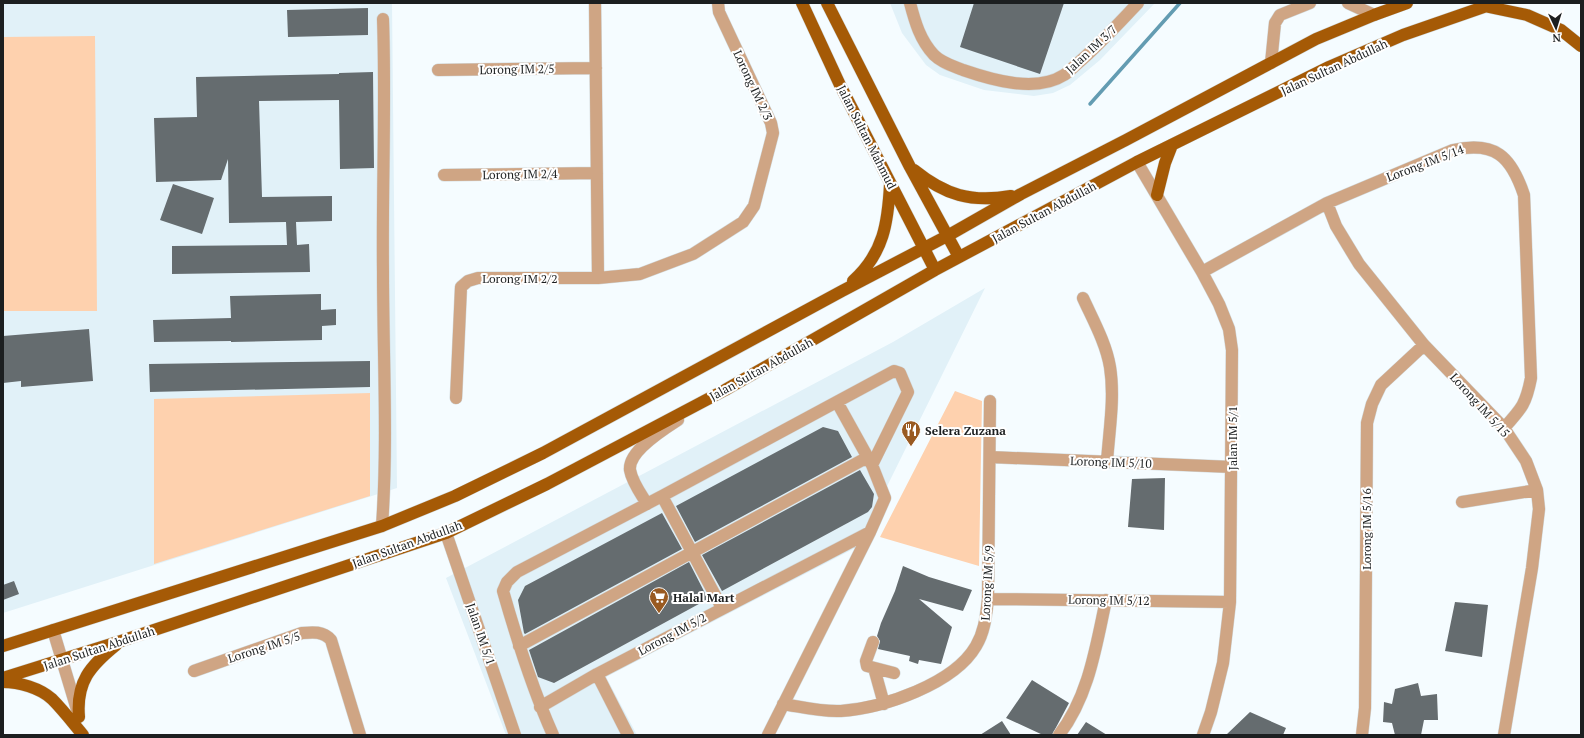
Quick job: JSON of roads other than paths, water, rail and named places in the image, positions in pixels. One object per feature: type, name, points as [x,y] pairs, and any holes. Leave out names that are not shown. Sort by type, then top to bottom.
[{"type":"main road","name":"Jalan Sultan Mahmud","points":[[802,3],[840,85],[935,270]]},
{"type":"main road","name":"Jalan Sultan Mahmud","points":[[827,3],[910,167],[949,235],[959,257]]},
{"type":"main road","name":"Jalan Sultan Abdullah","points":[[3,646],[382,526],[455,496],[542,453],[949,235],[1021,194],[1316,39],[1407,3]]},
{"type":"main road","points":[[1489,5],[1527,16],[1561,30],[1581,46]]},
{"type":"main road","name":"Jalan Sultan Abdullah","points":[[3,678],[122,641],[446,533],[547,484],[725,390],[935,270],[1137,162],[1329,67],[1403,35],[1489,5]]},
{"type":"main road","points":[[1157,195],[1164,163],[1172,145]]},
{"type":"main road","points":[[910,167],[938,187],[958,196],[975,199],[1021,194]]},
{"type":"main road","points":[[842,291],[868,265],[880,243],[885,231],[889,211],[890,182]]},
{"type":"main road","points":[[79,717],[78,704],[86,675],[97,661],[122,641]]},
{"type":"main road","points":[[3,682],[12,682],[29,687],[52,699],[84,735]]},
{"type":"street","points":[[595,3],[598,278]]},
{"type":"street","name":"Lorong IM 2/3","points":[[598,278],[640,274],[693,254],[743,222],[754,206],[773,133],[771,122],[719,12],[718,3]]},
{"type":"street","name":"Jalan IM 3/7","points":[[910,3],[916,28],[935,56],[946,64],[987,79],[1033,84],[1050,81],[1064,75],[1092,51],[1138,3]]},
{"type":"street","points":[[1271,63],[1275,22],[1280,15],[1310,3]]},
{"type":"street","points":[[1348,3],[1374,15]]},
{"type":"street","points":[[382,526],[385,482],[383,19]]},
{"type":"street","name":"Lorong IM 2/5","points":[[438,70],[596,68]]},
{"type":"street","name":"Lorong IM 5/14","points":[[1202,272],[1327,203],[1453,150],[1470,146],[1489,148],[1505,159],[1517,175],[1524,195],[1531,378],[1528,394],[1521,409],[1504,428]]},
{"type":"street","name":"Jalan IM 5/1","points":[[1137,162],[1202,272],[1219,304],[1229,329],[1232,350],[1230,602],[1223,663],[1211,712],[1203,735]]},
{"type":"street","name":"Lorong IM 2/4","points":[[444,175],[597,173]]},
{"type":"street","name":"Lorong IM 5/15","points":[[1327,203],[1336,226],[1359,264],[1424,344],[1504,428],[1526,461],[1536,490],[1538,509],[1532,568],[1504,735]]},
{"type":"street","name":"Lorong IM 2/2","points":[[456,398],[461,287],[468,281],[478,278],[598,278]]},
{"type":"street","points":[[1083,298],[1105,347],[1110,366],[1112,386],[1107,462]]},
{"type":"street","name":"Lorong IM 5/16","points":[[1362,735],[1365,708],[1367,423],[1372,404],[1381,385],[1424,344]]},
{"type":"street","points":[[519,646],[692,553],[870,461],[908,392],[900,373],[894,371],[517,572],[507,582],[503,591],[519,646],[540,707],[552,735]]},
{"type":"street","points":[[647,504],[632,476],[630,468],[631,460],[650,438],[725,390]]},
{"type":"street","name":"Lorong IM 5/9","points":[[783,704],[820,710],[839,711],[861,709],[884,704],[937,682],[954,671],[966,660],[976,646],[984,628],[988,599],[990,401]]},
{"type":"street","points":[[768,735],[870,532],[885,498],[870,461],[837,402]]},
{"type":"street","name":"Lorong IM 5/10","points":[[990,457],[1232,467]]},
{"type":"street","points":[[1462,502],[1536,490]]},
{"type":"street","points":[[662,496],[722,608]]},
{"type":"street","name":"Lorong IM 5/2","points":[[540,707],[597,674],[870,532]]},
{"type":"street","name":"Jalan IM 5/1","points":[[446,533],[515,735]]},
{"type":"street","name":"Lorong IM 5/12","points":[[988,599],[1230,602]]},
{"type":"street","points":[[1060,735],[1077,706],[1089,678],[1106,600]]},
{"type":"street","points":[[53,630],[84,735]]},
{"type":"street","name":"Lorong IM 5/5","points":[[194,670],[302,633],[315,632],[327,635],[331,640],[360,735]]},
{"type":"street","points":[[873,642],[866,664],[867,666],[894,673]]},
{"type":"street","points":[[874,668],[884,704]]},
{"type":"street","points":[[597,674],[628,735]]},
{"type":"waterway","points":[[1090,104],[1180,3]]},
{"type":"place","name":"Selera Zuzana","points":[[911,447]]},
{"type":"place","name":"Halal Mart","points":[[659,614]]}]
